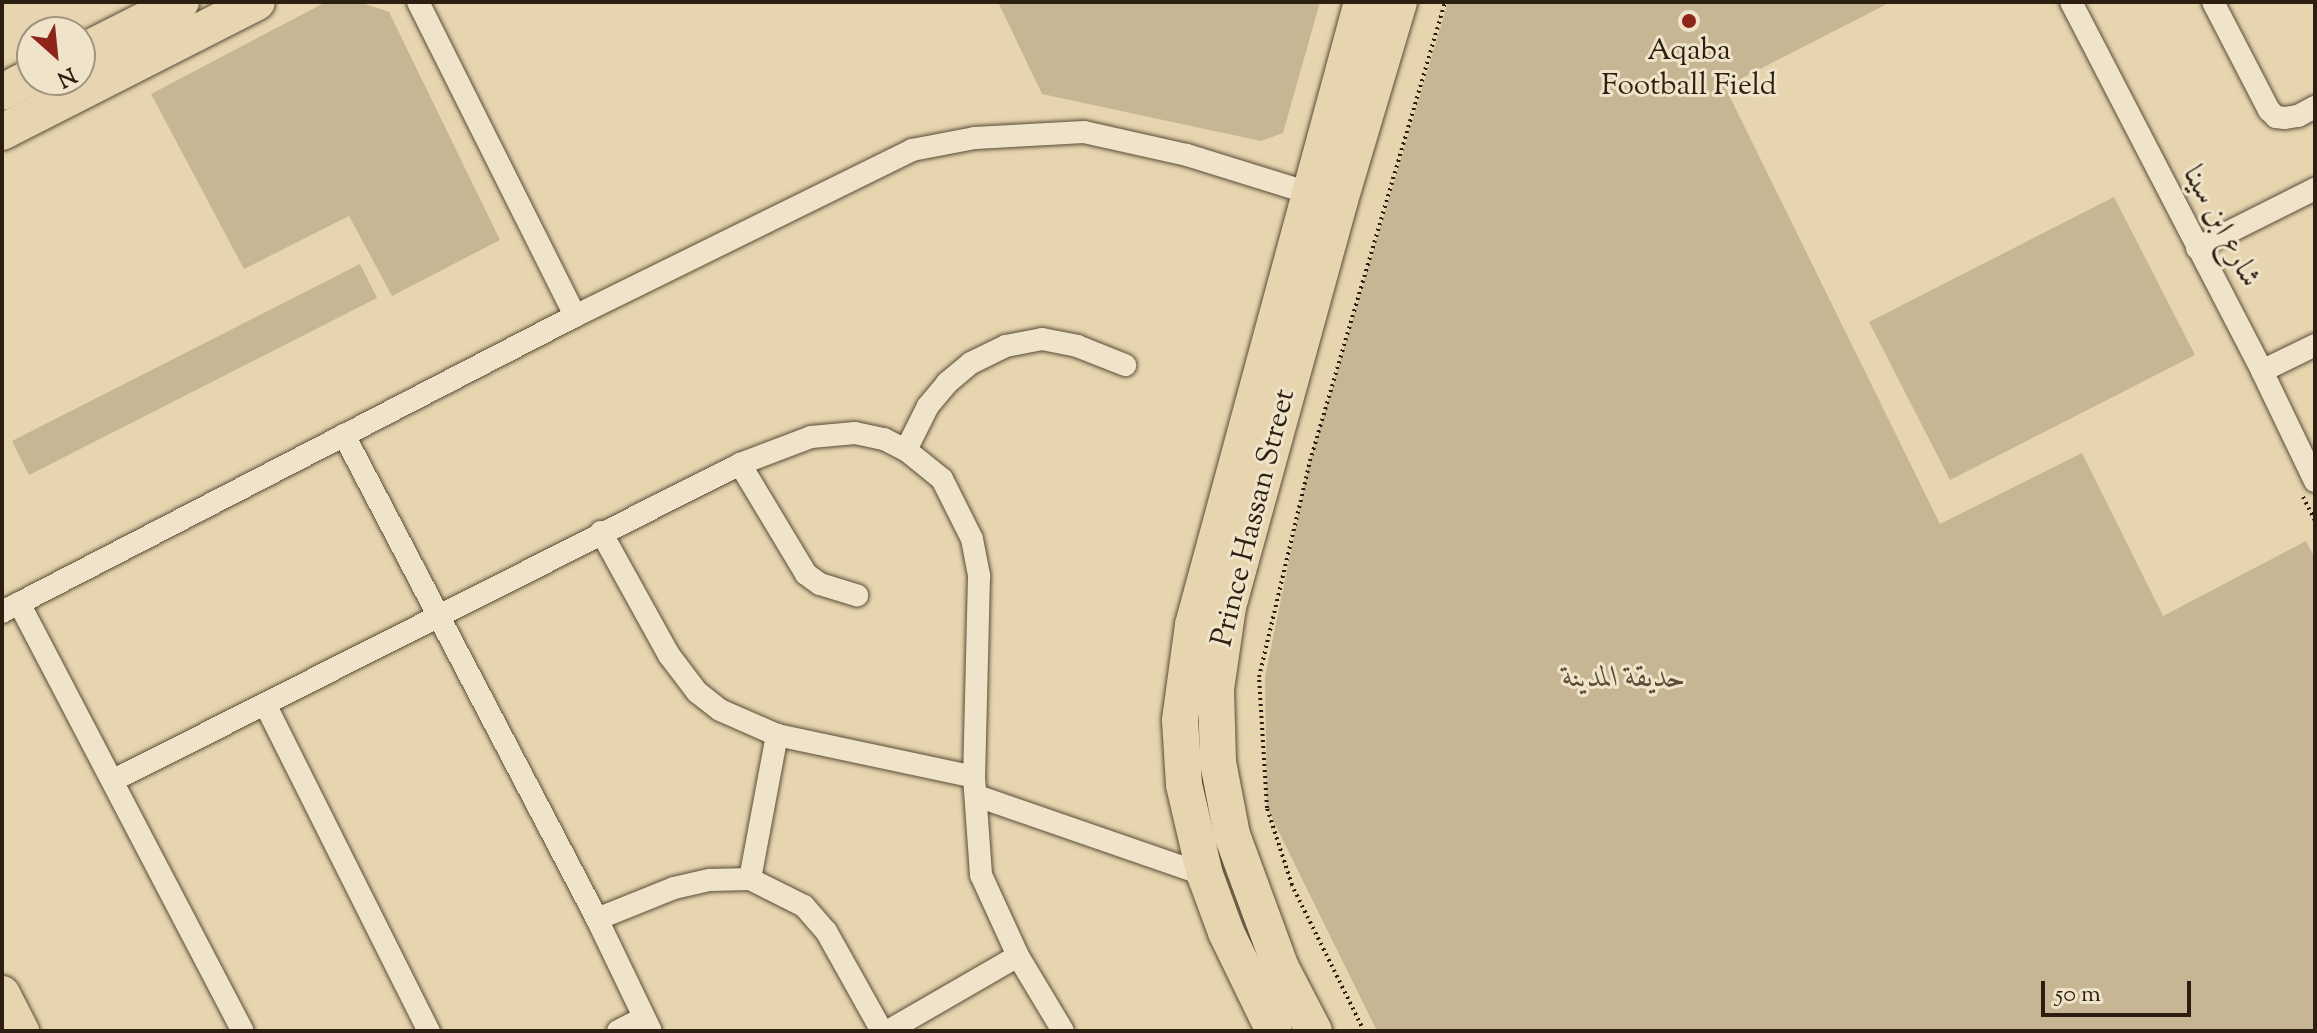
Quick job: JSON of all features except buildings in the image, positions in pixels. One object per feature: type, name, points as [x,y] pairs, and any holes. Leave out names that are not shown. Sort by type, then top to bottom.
[{"type":"main road","points":[[2,132],[177,17],[257,2]]},
{"type":"main road","name":"Prince Hassan Street","points":[[1314,1031],[1281,968],[1232,835],[1218,762],[1216,689],[1228,607],[1325,197],[1362,2]]},
{"type":"main road","name":"Prince Hassan Street","points":[[1274,1031],[1226,932],[1205,875],[1184,785],[1180,720],[1193,625],[1325,197],[1399,2]]},
{"type":"main road","points":[[96,51],[135,45]]},
{"type":"main road","points":[[2,994],[21,1031]]},
{"type":"street","points":[[418,2],[575,316]]},
{"type":"street","name":"شارع ابن سينا","points":[[2071,2],[2262,371],[2315,481]]},
{"type":"street","points":[[2213,2],[2269,110],[2276,117],[2285,118],[2298,116],[2315,107]]},
{"type":"street","points":[[243,1031],[114,780],[11,607],[575,316],[912,150],[975,138],[1084,132],[1187,155],[1325,197]]},
{"type":"street","points":[[2197,248],[2315,189]]},
{"type":"street","points":[[906,450],[928,406],[947,383],[971,363],[1006,346],[1042,339],[1077,346],[1125,365]]},
{"type":"street","points":[[2262,371],[2315,345]]},
{"type":"street","points":[[114,780],[266,706],[439,614],[740,464],[811,437],[855,433],[884,439],[906,450],[942,479],[972,539],[979,576],[976,786],[981,875],[1018,956],[1063,1031]]},
{"type":"street","points":[[344,435],[597,919],[648,1024],[618,1031]]},
{"type":"street","points":[[740,464],[806,574],[820,584],[857,595]]},
{"type":"street","points":[[601,532],[669,655],[697,692],[720,710],[777,735],[976,786],[1205,875]]},
{"type":"street","points":[[266,706],[429,1031]]},
{"type":"street","points":[[750,879],[777,735]]},
{"type":"street","points":[[597,919],[674,888],[710,880],[750,879],[804,906],[826,931],[885,1031],[1018,956]]},
{"type":"path","points":[[1364,1031],[1292,885],[1267,808],[1259,677],[1310,461],[1445,2]]},
{"type":"green space","points":[[326,2],[359,2],[389,12],[500,240],[392,296],[349,216],[244,269],[151,94]]},
{"type":"green space","points":[[998,2],[1320,2],[1283,133],[1261,141],[1042,94]]},
{"type":"green space","name":"حديقة المدينة","points":[[1448,2],[1891,2],[1725,87],[1940,524],[2082,453],[2163,616],[2306,541],[2315,558],[2315,1031],[1377,1031],[1267,808],[1265,677],[1308,468]]},
{"type":"green space","points":[[2114,197],[2195,355],[1950,480],[1869,322]]},
{"type":"green space","points":[[360,264],[377,298],[29,475],[12,441]]},
{"type":"place","name":"Aqaba Football Field","points":[[1689,21]]}]
